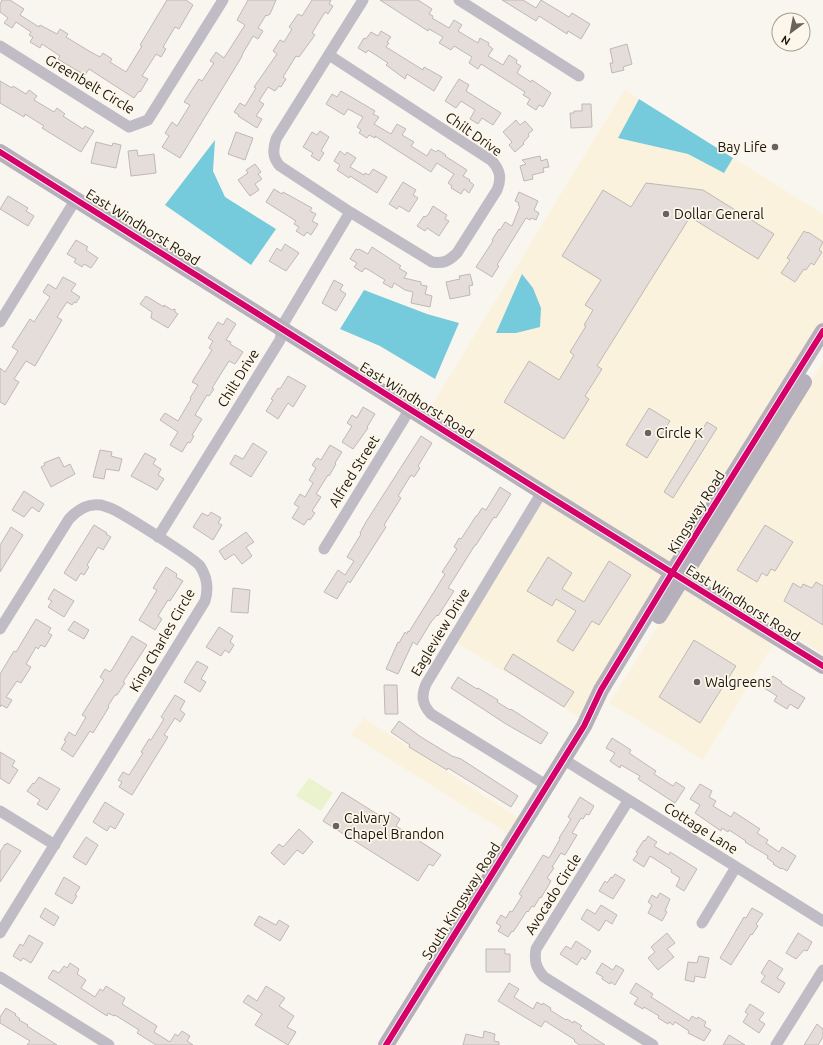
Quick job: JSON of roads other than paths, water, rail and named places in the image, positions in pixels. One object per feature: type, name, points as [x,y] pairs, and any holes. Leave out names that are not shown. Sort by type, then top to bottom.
[{"type":"street","name":"Greenbelt Circle","points":[[0,46],[129,127],[148,120],[223,0]]},
{"type":"street","name":"Chilt Drive","points":[[329,55],[492,161],[497,167],[500,175],[500,184],[457,253],[452,258],[440,263],[432,262],[350,212],[280,166],[275,160],[273,154],[276,139],[363,0]]},
{"type":"street","points":[[458,0],[580,76]]},
{"type":"street","name":"East Windhorst Road","points":[[0,152],[542,492],[823,666]]},
{"type":"street","points":[[0,322],[76,199]]},
{"type":"street","name":"Chilt Drive","points":[[158,536],[280,340],[282,329],[350,212]]},
{"type":"street","name":"Kingsway Road","points":[[560,765],[584,726],[616,685],[677,576],[823,331]]},
{"type":"street","name":"Kingsway Road","points":[[677,576],[823,352]]},
{"type":"street","name":"Alfred Street","points":[[324,549],[410,409]]},
{"type":"street","name":"Eagleview Drive","points":[[542,492],[426,684],[422,692],[422,696],[426,708],[431,714],[546,786]]},
{"type":"street","name":"King Charles Circle","points":[[0,629],[69,519],[77,510],[89,506],[100,505],[111,508],[158,536],[199,564],[207,584],[208,593],[205,601],[0,932]]},
{"type":"street","name":"South Kingsway Road","points":[[386,1045],[560,765]]},
{"type":"street","name":"Cottage Lane","points":[[560,765],[628,801],[823,921]]},
{"type":"street","name":"Avocado Circle","points":[[628,801],[536,949],[535,963],[538,971],[544,977],[653,1045]]},
{"type":"street","points":[[0,811],[55,845]]},
{"type":"street","points":[[702,923],[736,867]]},
{"type":"street","points":[[776,1045],[823,970]]},
{"type":"street","points":[[0,977],[109,1045]]},
{"type":"water","points":[[639,99],[733,158],[724,173],[688,154],[618,138]]},
{"type":"water","points":[[215,140],[213,171],[225,197],[276,229],[251,265],[165,205]]},
{"type":"water","points":[[522,274],[533,288],[541,308],[540,327],[516,333],[496,333]]},
{"type":"water","points":[[364,290],[427,314],[459,323],[435,379],[380,346],[340,329]]},
{"type":"place","name":"Bay Life","points":[[775,147]]},
{"type":"place","name":"Dollar General","points":[[666,214]]},
{"type":"place","name":"Circle K","points":[[648,433]]},
{"type":"place","name":"Walgreens","points":[[697,682]]},
{"type":"place","name":"Calvary Chapel Brandon","points":[[336,826]]}]
